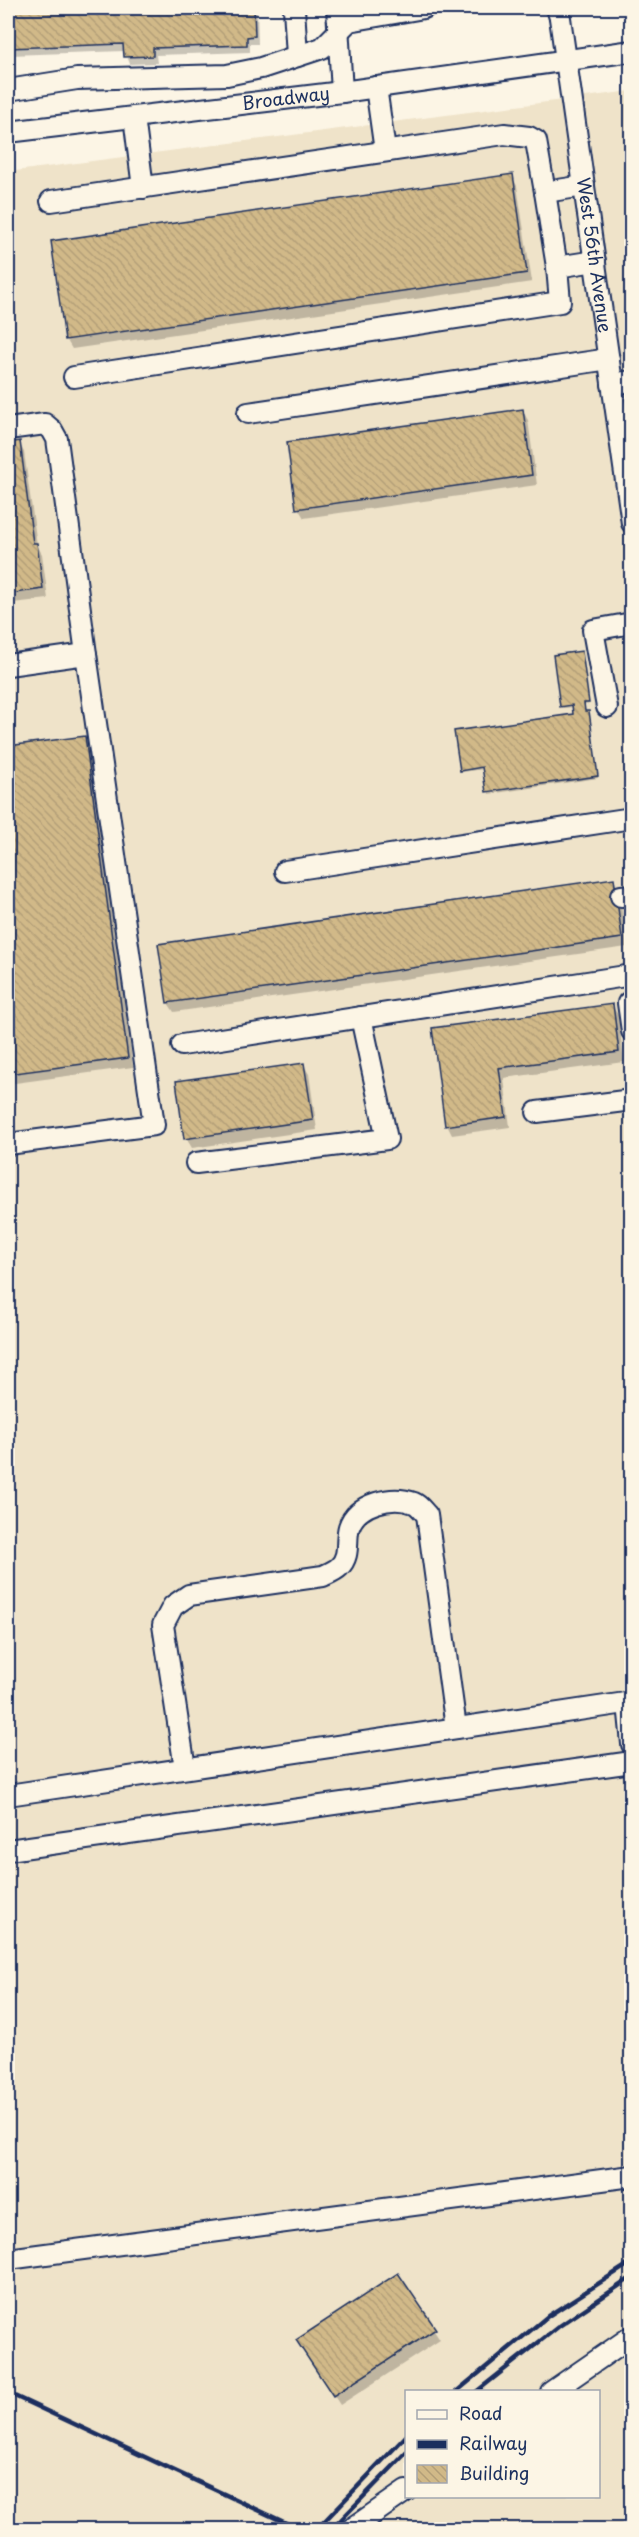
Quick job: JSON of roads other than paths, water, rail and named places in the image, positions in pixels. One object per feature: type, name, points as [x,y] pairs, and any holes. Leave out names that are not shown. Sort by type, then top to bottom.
[{"type":"street","points":[[294,8],[297,57]]},
{"type":"street","points":[[337,8],[342,92]]},
{"type":"street","points":[[8,90],[88,78],[227,75],[297,57],[322,48],[350,21],[424,8]]},
{"type":"street","name":"West 56th Avenue","points":[[557,8],[609,359],[622,382],[632,522]]},
{"type":"street","name":"Broadway","points":[[8,132],[342,92],[632,51]]},
{"type":"street","points":[[376,87],[385,151]]},
{"type":"street","points":[[134,117],[143,188]]},
{"type":"street","points":[[51,201],[504,134],[529,137],[536,141],[557,267],[560,302],[74,376]]},
{"type":"street","points":[[545,192],[584,186]]},
{"type":"street","points":[[557,267],[595,261]]},
{"type":"street","points":[[248,413],[609,359]]},
{"type":"street","points":[[8,429],[45,424],[57,439],[154,1125],[8,1144]]},
{"type":"street","points":[[607,707],[593,630],[632,623]]},
{"type":"street","points":[[8,665],[86,654]]},
{"type":"street","points":[[285,871],[632,818]]},
{"type":"street","points":[[182,1045],[632,975]]},
{"type":"street","points":[[628,1003],[632,1031]]},
{"type":"street","points":[[196,1163],[387,1139],[361,1017]]},
{"type":"street","points":[[537,1112],[632,1100]]},
{"type":"street","points":[[185,1768],[163,1625],[173,1606],[189,1595],[322,1576],[339,1567],[348,1552],[349,1527],[360,1511],[379,1501],[401,1500],[416,1503],[427,1515],[456,1728]]},
{"type":"street","points":[[8,1795],[630,1702],[632,1744]]},
{"type":"street","points":[[8,1850],[632,1762]]},
{"type":"street","points":[[8,2259],[632,2176]]},
{"type":"street","points":[[552,2390],[632,2336]]},
{"type":"street","points":[[350,2529],[405,2492]]},
{"type":"railway","points":[[458,2390],[548,2316],[632,2262]]},
{"type":"railway","points":[[479,2390],[558,2327],[632,2277]]},
{"type":"railway","points":[[8,2393],[301,2530]]},
{"type":"railway","points":[[316,2530],[405,2437]]},
{"type":"railway","points":[[331,2530],[405,2454]]}]
